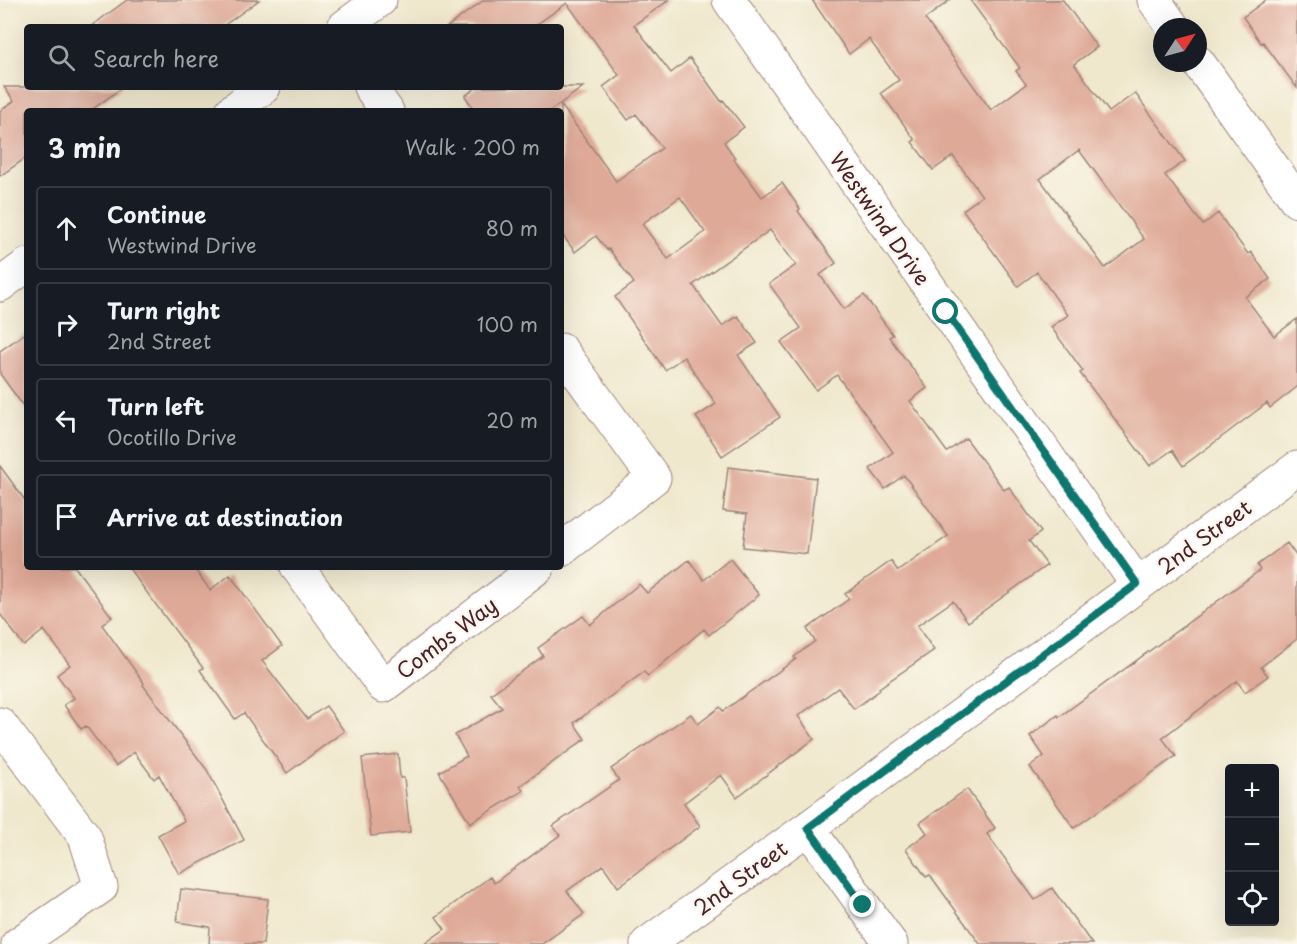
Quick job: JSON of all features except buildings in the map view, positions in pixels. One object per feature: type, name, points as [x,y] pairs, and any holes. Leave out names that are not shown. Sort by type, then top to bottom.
[{"type":"street","points":[[348,24],[380,0]]},
{"type":"street","name":"Westwind Drive","points":[[729,0],[1137,584]]},
{"type":"street","points":[[1154,0],[1167,18]]},
{"type":"street","points":[[1205,72],[1297,201]]},
{"type":"street","points":[[236,108],[260,90]]},
{"type":"street","points":[[372,90],[385,108]]},
{"type":"street","points":[[0,285],[24,267]]},
{"type":"street","points":[[564,354],[654,478],[564,548]]},
{"type":"street","name":"2nd Street","points":[[647,944],[1297,468]]},
{"type":"street","name":"Combs Way","points":[[299,570],[383,686],[534,570]]},
{"type":"street","points":[[0,724],[85,837],[101,887],[18,944]]},
{"type":"street","points":[[808,828],[891,944]]},
{"type":"route","points":[[863,905],[808,828],[1137,584],[946,312]]}]
